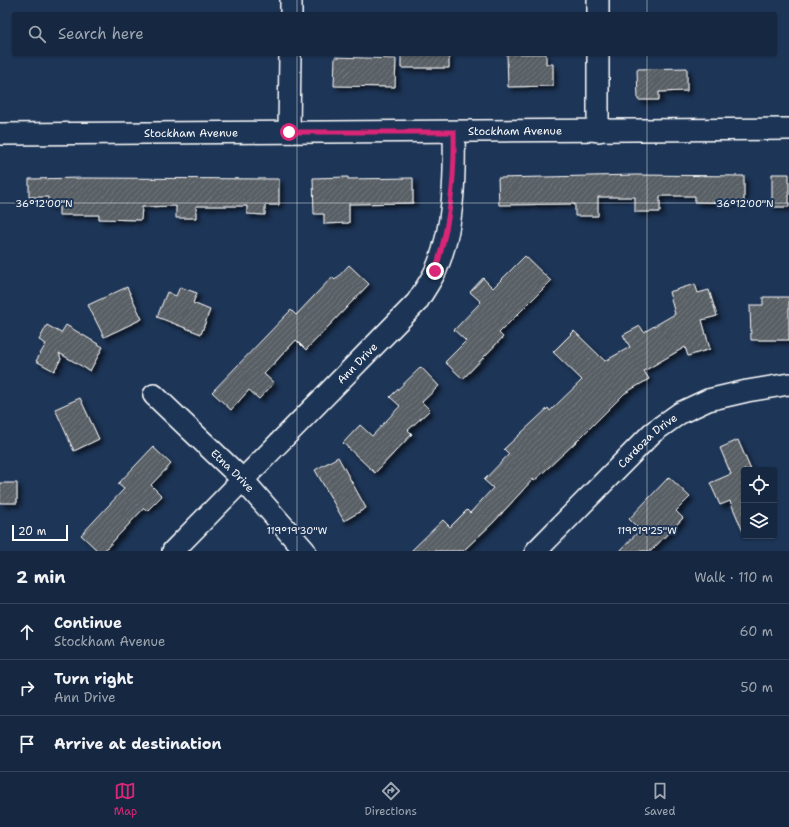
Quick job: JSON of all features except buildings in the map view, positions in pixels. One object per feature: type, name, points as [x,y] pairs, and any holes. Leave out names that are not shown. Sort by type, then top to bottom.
[{"type":"street","points":[[291,0],[291,12]]},
{"type":"street","points":[[598,0],[598,12]]},
{"type":"street","points":[[289,132],[290,56]]},
{"type":"street","points":[[598,56],[598,131]]},
{"type":"street","name":"Stockham Avenue","points":[[0,134],[789,129]]},
{"type":"street","name":"Ann Drive","points":[[173,551],[418,302],[435,271],[445,242],[454,166],[454,132]]},
{"type":"street","name":"Cardoza Drive","points":[[536,551],[652,433],[680,413],[708,400],[747,391],[789,384]]},
{"type":"street","name":"Etna Drive","points":[[154,394],[244,480],[305,551]]},
{"type":"route","points":[[289,132],[454,132],[454,166],[450,206],[445,242],[435,271]]}]
